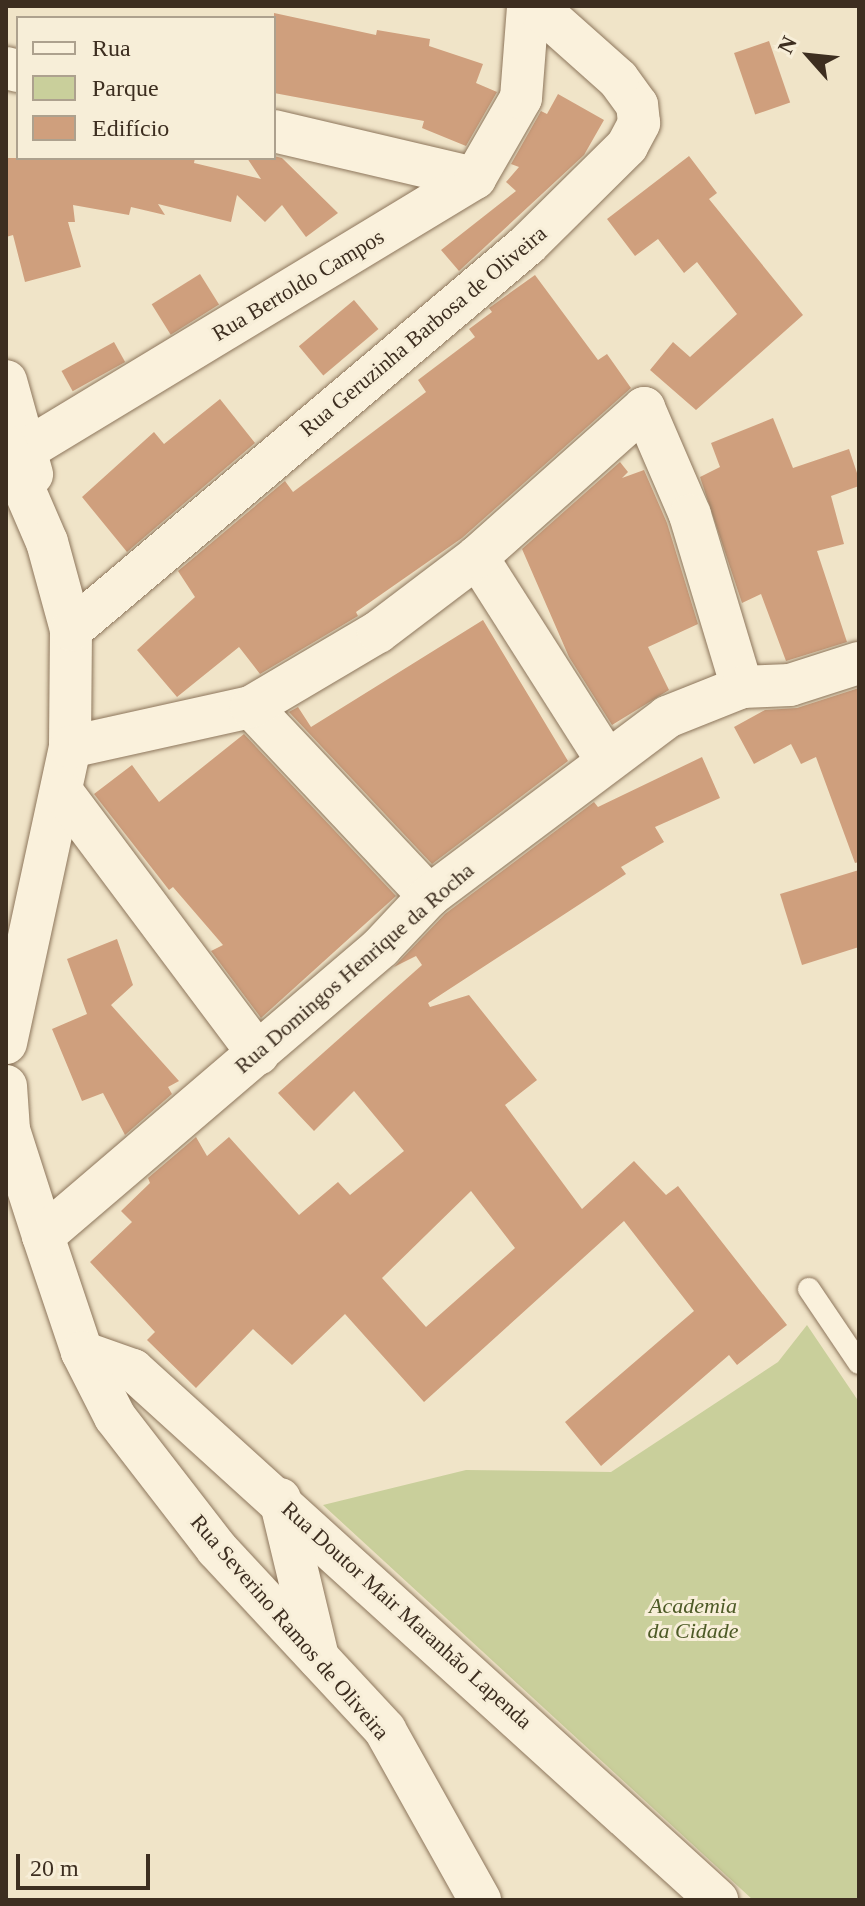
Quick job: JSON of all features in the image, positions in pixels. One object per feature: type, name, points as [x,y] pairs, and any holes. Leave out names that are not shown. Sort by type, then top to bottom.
[{"type":"street","name":"Rua Bertoldo Campos","points":[[13,447],[475,178],[521,98],[527,61],[528,6]]},
{"type":"street","name":"Rua Geruzinha Barbosa de Oliveira","points":[[71,630],[527,245],[627,146],[639,123],[637,105],[618,79],[536,6]]},
{"type":"street","points":[[276,131],[475,178]]},
{"type":"street","points":[[6,381],[13,447],[47,542],[71,630],[70,747],[63,793],[6,1043]]},
{"type":"street","points":[[70,747],[251,707],[378,632],[477,557],[644,408],[690,515],[742,687]]},
{"type":"street","points":[[477,557],[607,761]]},
{"type":"street","name":"Rua Domingos Henrique da Rocha","points":[[43,1236],[381,947],[429,896],[667,717],[742,687],[790,685],[859,663]]},
{"type":"street","points":[[251,707],[429,896]]},
{"type":"street","points":[[63,793],[258,1054]]},
{"type":"street","name":"Rua Severino Ramos de Oliveira","points":[[6,1086],[9,1130],[43,1236],[82,1352],[115,1417],[208,1537],[385,1730],[480,1900]]},
{"type":"street","name":"Rua Doutor Mair Maranhão Lapenda","points":[[82,1352],[133,1370],[280,1499],[717,1900]]},
{"type":"street","points":[[280,1499],[318,1659]]},
{"type":"lane","points":[[809,1289],[859,1363]]},
{"type":"green space","name":"Academia da Cidade","points":[[807,1325],[859,1402],[859,1900],[753,1900],[323,1505],[466,1470],[611,1472],[778,1362]]},
{"type":"building","points":[[274,13],[376,35],[377,30],[430,39],[429,46],[483,64],[476,83],[497,92],[466,146],[422,128],[424,121],[276,93]]},
{"type":"building","points":[[769,41],[790,102],[755,115],[734,53]]},
{"type":"building","points":[[558,94],[604,120],[584,155],[459,271],[441,250],[516,191],[506,182],[519,167],[511,164],[541,111],[547,114]]},
{"type":"building","points":[[689,156],[717,193],[709,199],[803,315],[696,410],[650,370],[673,342],[690,357],[737,314],[697,262],[684,273],[658,239],[635,256],[607,219]]},
{"type":"building","points":[[6,158],[195,160],[194,163],[261,179],[248,160],[282,158],[338,213],[306,237],[282,205],[265,222],[237,195],[231,222],[158,204],[165,215],[131,207],[129,215],[73,205],[75,222],[68,222],[81,267],[25,282],[13,235],[6,237]]},
{"type":"building","points":[[200,274],[219,305],[171,335],[152,304]]},
{"type":"building","points":[[535,275],[598,360],[607,354],[631,388],[462,538],[356,612],[358,616],[260,674],[239,647],[177,697],[137,650],[195,597],[178,571],[285,481],[293,492],[426,392],[418,380],[475,337],[469,329],[492,312],[489,308]]},
{"type":"building","points":[[354,300],[378,329],[323,375],[299,346]]},
{"type":"building","points":[[114,342],[125,362],[73,391],[62,371]]},
{"type":"building","points":[[220,399],[255,443],[127,552],[82,497],[154,432],[164,444]]},
{"type":"building","points":[[773,418],[793,468],[849,449],[859,479],[859,486],[831,496],[844,544],[817,551],[847,642],[786,661],[761,594],[742,603],[700,477],[720,467],[711,443]]},
{"type":"building","points":[[620,462],[628,472],[622,478],[644,470],[667,523],[698,624],[648,647],[669,690],[612,725],[569,657],[522,549]]},
{"type":"building","points":[[483,620],[568,761],[432,864],[289,712],[298,707],[311,727]]},
{"type":"building","points":[[859,688],[859,862],[855,863],[816,757],[801,764],[791,744],[754,764],[734,727],[765,710],[797,708]]},
{"type":"building","points":[[244,734],[396,896],[261,1018],[211,951],[223,945],[173,887],[169,890],[94,794],[132,765],[159,802]]},
{"type":"building","points":[[702,757],[720,798],[655,827],[664,842],[621,867],[626,874],[428,1003],[430,1007],[469,995],[537,1080],[505,1105],[582,1209],[634,1161],[666,1195],[678,1186],[787,1325],[737,1365],[729,1355],[601,1466],[565,1422],[694,1311],[624,1221],[424,1402],[345,1314],[292,1365],[253,1329],[196,1388],[147,1340],[155,1332],[90,1262],[132,1222],[121,1211],[150,1183],[148,1178],[196,1137],[207,1156],[229,1137],[299,1215],[338,1182],[350,1195],[404,1151],[354,1091],[314,1131],[278,1093],[422,965],[416,956],[394,967],[445,914],[594,802],[598,807]],"holes":[[[471,1191],[515,1248],[426,1327],[382,1278]]]},
{"type":"building","points":[[859,870],[859,947],[802,965],[780,894]]},
{"type":"building","points":[[117,939],[133,985],[111,1005],[179,1081],[168,1087],[172,1094],[125,1135],[103,1093],[82,1101],[52,1029],[87,1014],[67,959]]}]
